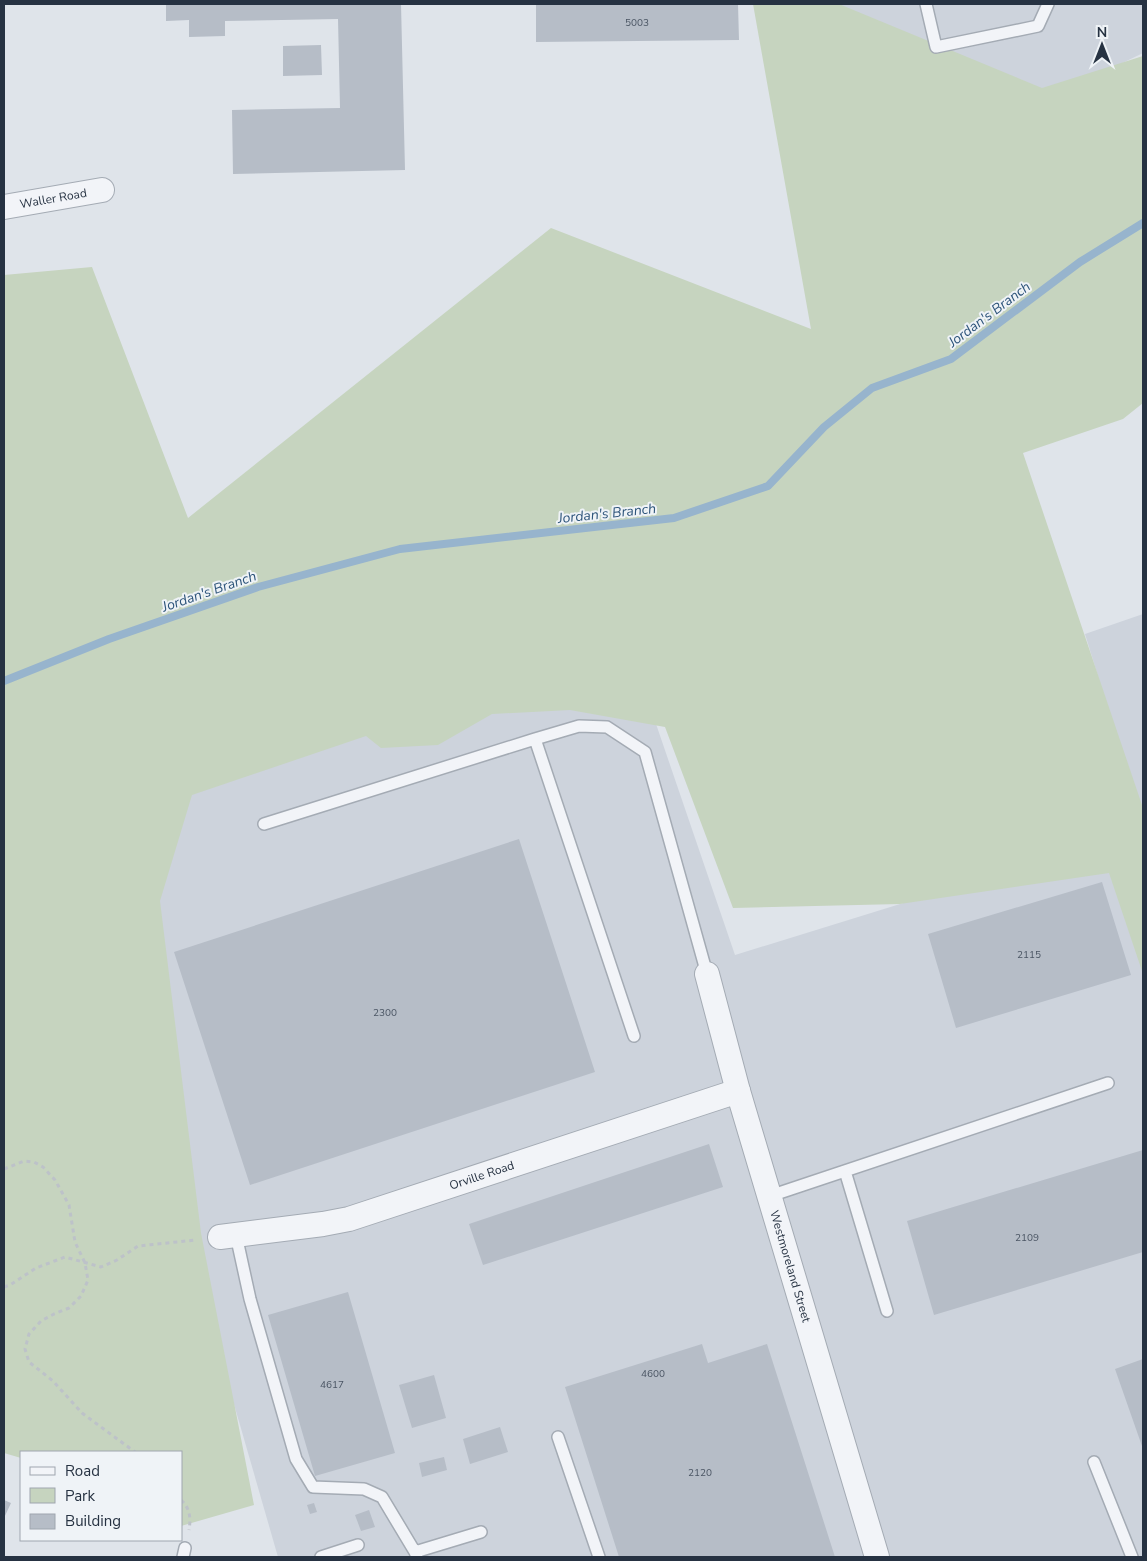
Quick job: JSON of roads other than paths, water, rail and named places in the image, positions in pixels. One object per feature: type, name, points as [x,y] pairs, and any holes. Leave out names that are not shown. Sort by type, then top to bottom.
[{"type":"street","name":"Waller Road","points":[[4,207],[102,190]]},
{"type":"street","name":"Westmoreland Street","points":[[707,974],[738,1091],[877,1557]]},
{"type":"street","name":"Orville Road","points":[[228,1236],[324,1224],[349,1218],[738,1091]]},
{"type":"lane","points":[[926,4],[936,47],[1038,26],[1048,4]]},
{"type":"lane","points":[[264,824],[579,726],[607,727],[645,752],[707,974]]},
{"type":"lane","points":[[535,739],[634,1036]]},
{"type":"lane","points":[[770,1196],[1108,1083]]},
{"type":"lane","points":[[846,1171],[887,1311]]},
{"type":"lane","points":[[228,1236],[250,1299],[296,1459],[313,1487],[364,1489],[382,1497],[416,1554],[481,1532]]},
{"type":"lane","points":[[558,1438],[599,1557]]},
{"type":"lane","points":[[1094,1462],[1132,1557]]},
{"type":"lane","points":[[322,1557],[358,1545]]},
{"type":"waterway","name":"Jordan's Branch","points":[[4,681],[109,639],[258,587],[400,549],[674,518],[768,486],[824,427],[872,388],[951,359],[1080,262],[1143,223]]}]
